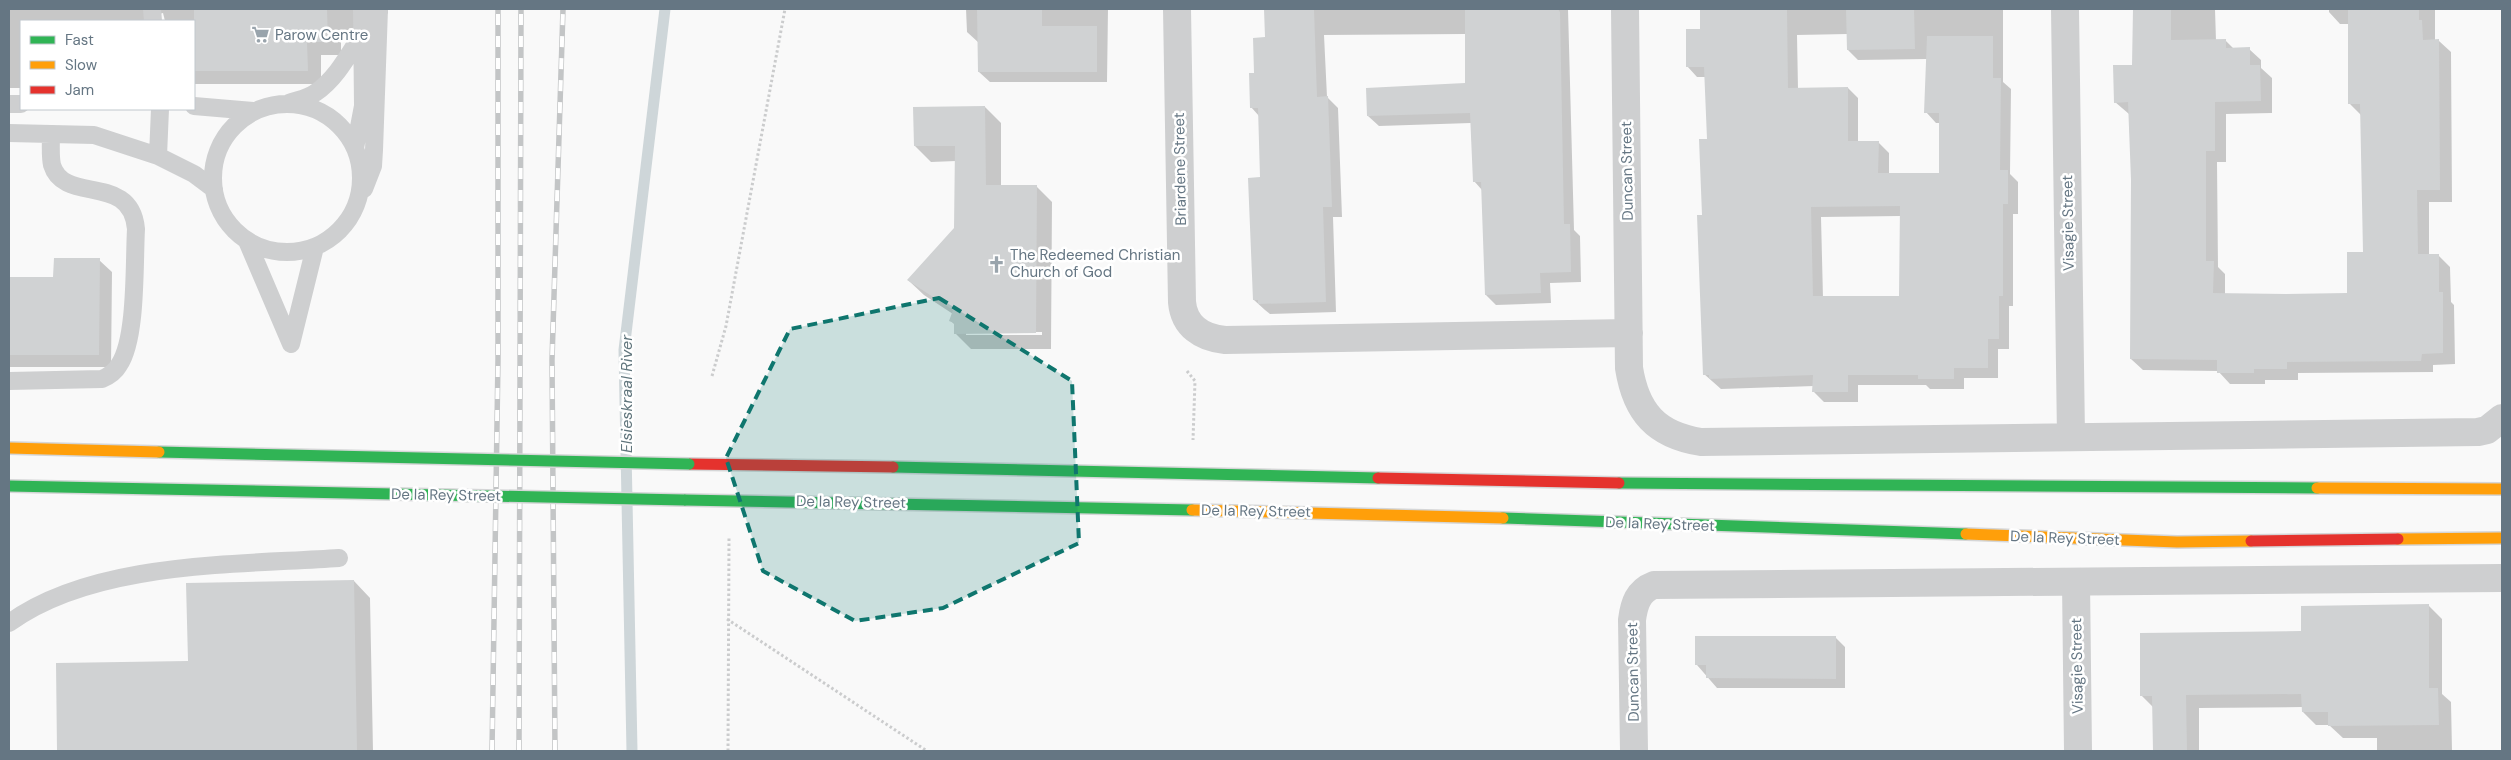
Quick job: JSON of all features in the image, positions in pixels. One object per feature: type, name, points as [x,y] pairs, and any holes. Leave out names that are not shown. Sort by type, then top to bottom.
[{"type":"main road","points":[[9,448],[690,464],[1127,471],[1534,482],[2502,489]]},
{"type":"main road","name":"De la Rey Street","points":[[9,486],[1432,516],[2178,542],[2502,538]]},
{"type":"street","name":"Briardene Street","points":[[1177,9],[1182,302],[1185,317],[1201,335],[1225,340],[1629,333]]},
{"type":"street","name":"Duncan Street","points":[[1625,9],[1629,333]]},
{"type":"street","name":"Visagie Street","points":[[2065,9],[2070,437]]},
{"type":"street","points":[[1629,333],[1629,368],[1632,386],[1639,404],[1650,419],[1660,427],[1685,440],[1701,442],[2478,432],[2487,430],[2502,418]]},
{"type":"street","points":[[2076,582],[2502,578]]},
{"type":"street","name":"Duncan Street","points":[[1634,751],[1632,620],[1634,605],[1646,588],[1654,585],[2076,582]]},
{"type":"street","name":"Visagie Street","points":[[2076,582],[2078,751]]},
{"type":"lane","points":[[355,148],[362,106],[362,9]]},
{"type":"lane","points":[[247,241],[271,250],[297,252],[315,247],[336,234],[347,223],[369,178],[374,150],[379,9]]},
{"type":"lane","points":[[195,106],[253,112],[314,94],[327,83],[343,64],[362,33]]},
{"type":"lane","points":[[287,103],[313,108],[338,123],[355,148],[360,163],[358,200]]},
{"type":"lane","points":[[158,156],[160,110]]},
{"type":"lane","points":[[253,112],[231,129],[220,146],[213,172],[214,189],[222,213],[247,241],[292,344],[315,247]]},
{"type":"lane","points":[[9,133],[94,135],[158,156],[194,174],[214,189]]},
{"type":"lane","points":[[9,381],[102,380],[113,373],[120,364],[130,330],[136,229],[134,214],[116,196],[107,192],[72,185],[56,174],[52,164],[51,134]]},
{"type":"lane","points":[[9,623],[25,611],[84,587],[158,570],[339,558]]},
{"type":"path","points":[[712,376],[726,326],[785,9]]},
{"type":"path","points":[[1187,370],[1195,380],[1192,445]]},
{"type":"path","points":[[728,751],[727,619],[729,530]]},
{"type":"path","points":[[727,619],[927,751]]},
{"type":"highlighted area","points":[[939,298],[1072,381],[1079,543],[943,608],[855,621],[763,571],[726,458],[790,329]]},
{"type":"building","name":"Parow Centre","points":[[194,9],[327,9],[328,42],[307,42],[308,71],[195,71]]},
{"type":"building","points":[[977,9],[1042,9],[1042,26],[1097,26],[1097,72],[978,72]]},
{"type":"building","points":[[1264,9],[1314,9],[1317,97],[1328,96],[1332,207],[1323,207],[1326,302],[1258,304],[1258,300],[1253,300],[1248,178],[1260,177],[1258,108],[1250,108],[1249,73],[1254,73],[1253,38],[1265,37]]},
{"type":"building","points":[[1465,9],[1558,9],[1560,12],[1564,224],[1570,224],[1571,272],[1540,273],[1541,293],[1485,295],[1481,182],[1473,182],[1470,113],[1367,116],[1366,88],[1465,83]]},
{"type":"building","points":[[1700,9],[1787,9],[1788,88],[1848,87],[1848,141],[1879,141],[1878,173],[1939,173],[1939,113],[1924,113],[1927,36],[1993,36],[1993,78],[2001,78],[2000,170],[2008,170],[2008,204],[2003,204],[2003,296],[1999,296],[1999,339],[1988,339],[1988,368],[1954,368],[1954,379],[1918,379],[1918,375],[1848,375],[1848,392],[1812,392],[1813,375],[1709,379],[1709,375],[1703,375],[1697,215],[1702,215],[1699,139],[1707,139],[1704,67],[1686,67],[1686,29],[1700,29]],"holes":[[[1900,206],[1899,296],[1813,296],[1811,207]]]},
{"type":"building","points":[[1846,9],[1914,9],[1915,49],[1847,50]]},
{"type":"building","points":[[2133,9],[2171,9],[2171,40],[2226,39],[2226,48],[2250,47],[2250,65],[2260,65],[2261,101],[2215,102],[2215,151],[2206,151],[2206,261],[2214,261],[2213,293],[2286,294],[2347,293],[2347,252],[2363,252],[2360,104],[2348,104],[2348,9],[2419,9],[2419,20],[2422,20],[2423,40],[2439,39],[2440,190],[2417,190],[2418,254],[2439,254],[2439,292],[2443,292],[2443,353],[2422,354],[2421,361],[2287,362],[2287,369],[2254,369],[2254,373],[2217,373],[2217,360],[2130,359],[2131,180],[2128,102],[2114,103],[2113,65],[2132,65]]},
{"type":"building","name":"The Redeemed Christian Church of God","points":[[985,106],[986,185],[1037,185],[1036,333],[954,334],[954,323],[949,321],[953,310],[907,280],[954,228],[955,146],[914,146],[913,107]]},
{"type":"building","points":[[54,258],[100,258],[99,355],[9,355],[9,277],[53,277]]},
{"type":"building","points":[[354,580],[357,751],[57,751],[56,663],[188,661],[186,583]]},
{"type":"building","points":[[2429,604],[2429,688],[2438,688],[2439,725],[2328,726],[2328,712],[2302,712],[2301,694],[2186,695],[2187,751],[2153,751],[2152,696],[2140,696],[2140,633],[2301,631],[2301,606]]},
{"type":"building","points":[[1695,636],[1836,636],[1836,679],[1706,678],[1706,665],[1695,665]]},
{"type":"waterway","name":"Elsieskraal River","points":[[632,751],[624,350],[665,9]]},
{"type":"railway","points":[[492,751],[498,359],[498,9]]},
{"type":"railway","points":[[519,751],[521,9]]},
{"type":"railway","points":[[555,751],[552,360],[563,9]]},
{"type":"traffic: fast","points":[[159,452],[689,464]]},
{"type":"traffic: fast","points":[[893,467],[1378,478]]},
{"type":"traffic: fast","points":[[1619,483],[2317,488]]},
{"type":"traffic: fast","points":[[9,486],[684,500]]},
{"type":"traffic: fast","points":[[684,500],[1192,510]]},
{"type":"traffic: fast","points":[[1503,518],[1966,534]]},
{"type":"traffic: slow","points":[[9,448],[159,452]]},
{"type":"traffic: slow","points":[[2317,488],[2502,489]]},
{"type":"traffic: slow","points":[[1192,510],[1503,518]]},
{"type":"traffic: slow","points":[[1966,534],[2177,542],[2251,541]]},
{"type":"traffic: slow","points":[[2398,539],[2502,538]]},
{"type":"traffic: jam","points":[[689,464],[893,467]]},
{"type":"traffic: jam","points":[[1378,478],[1619,483]]},
{"type":"traffic: jam","points":[[2251,541],[2398,539]]},
{"type":"place","name":"Parow Centre","points":[[261,35]]},
{"type":"place","name":"The Redeemed Christian Church of God","points":[[996,264]]}]
